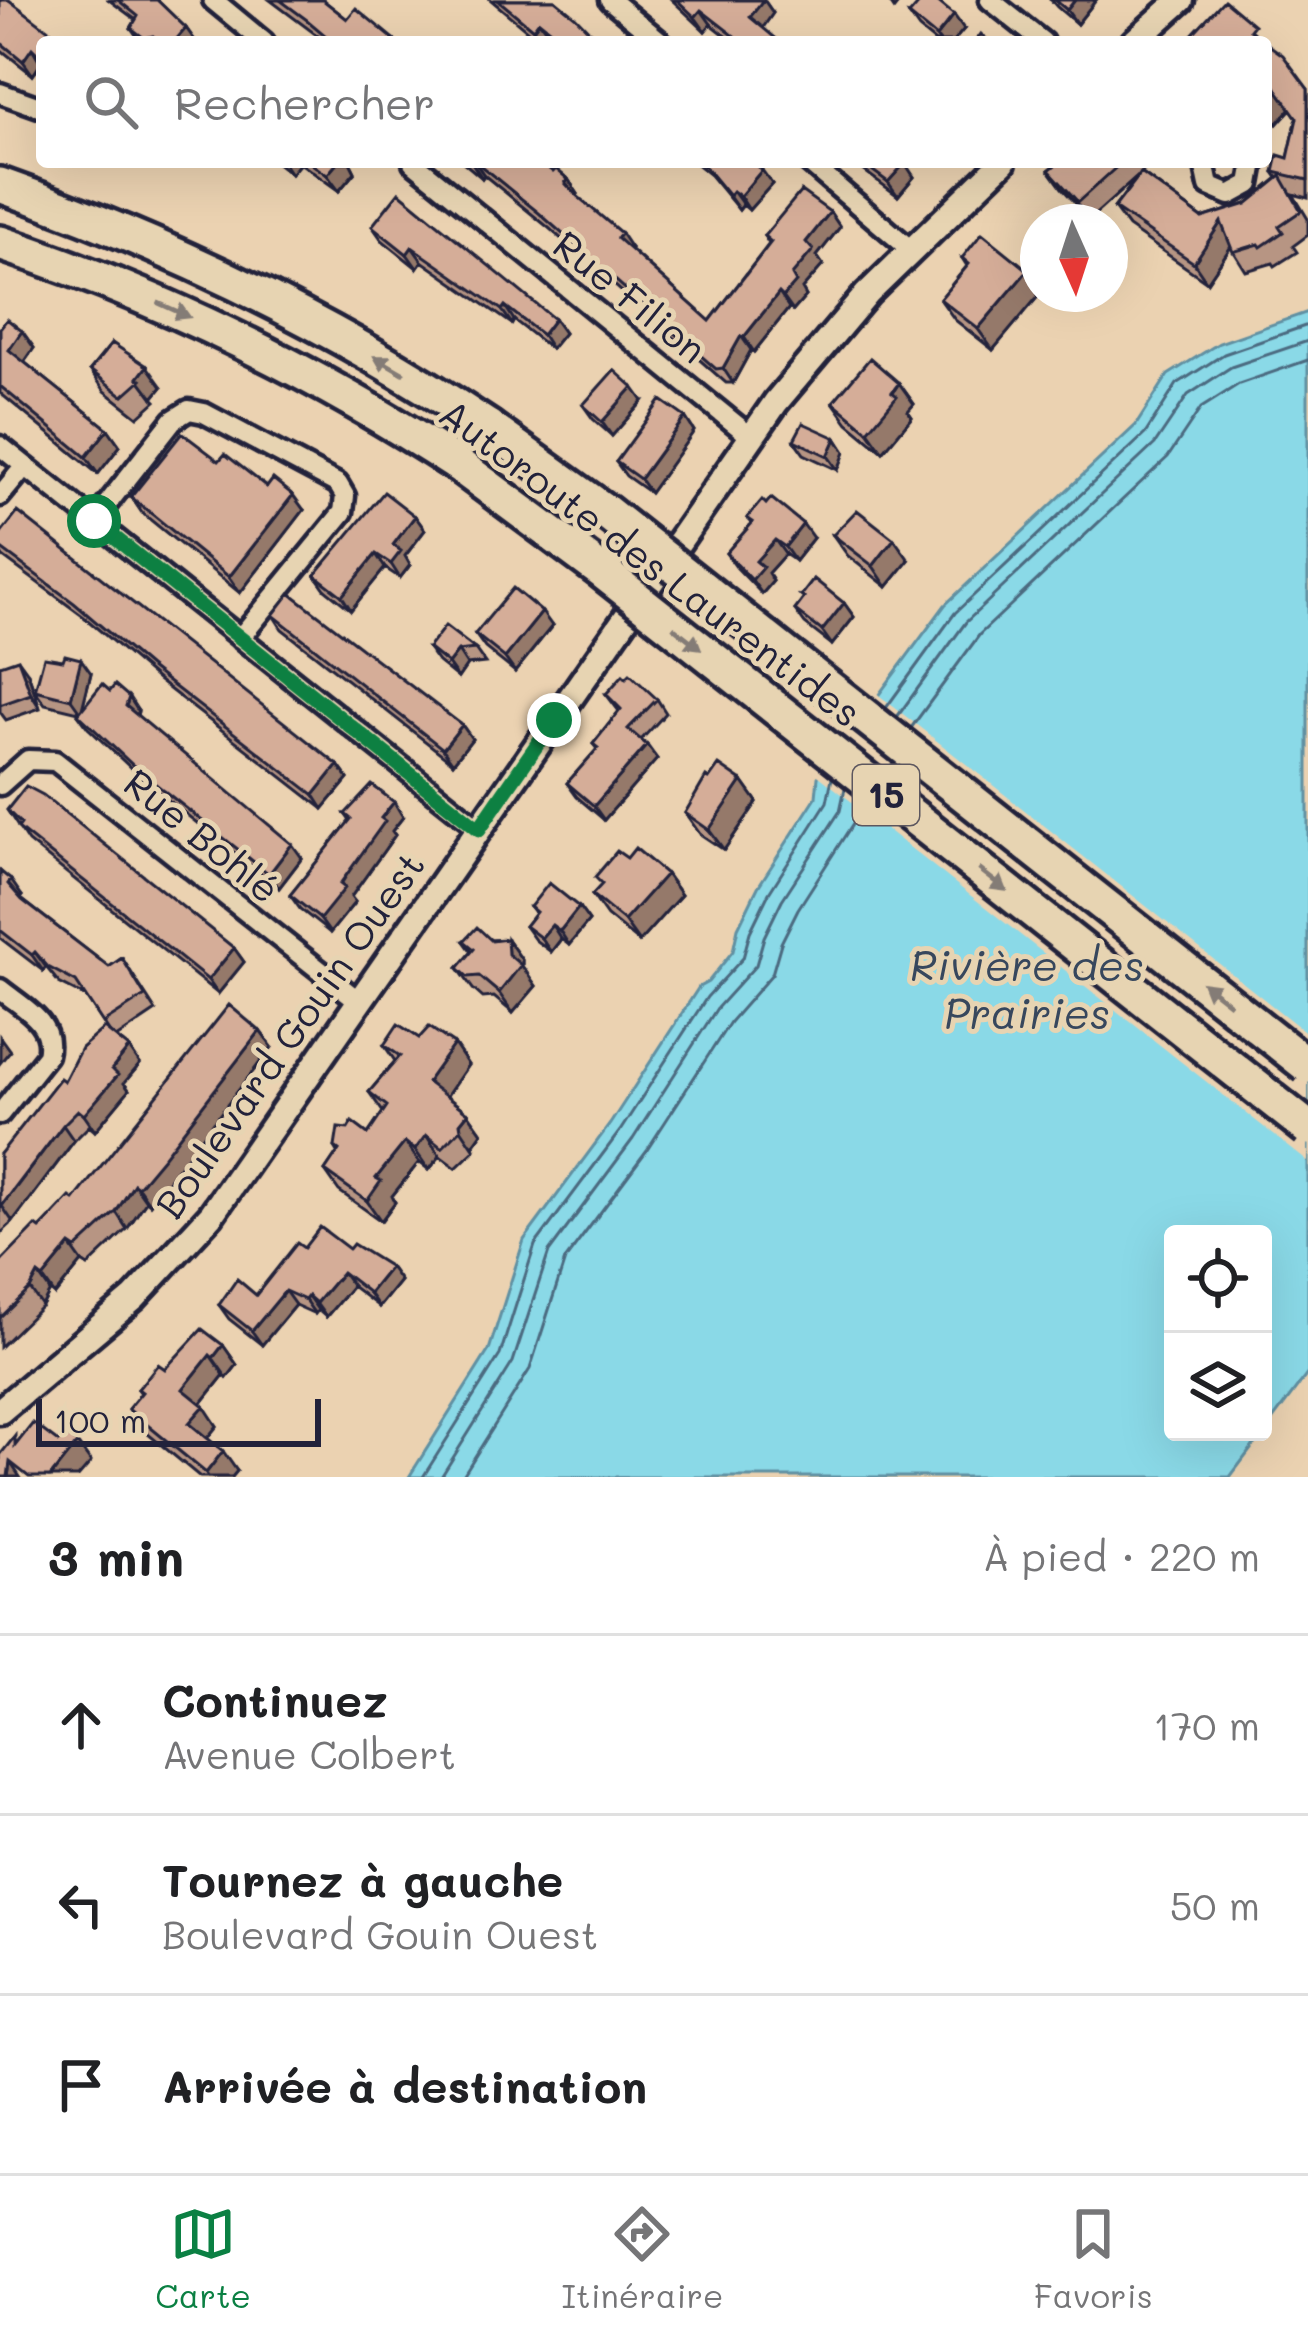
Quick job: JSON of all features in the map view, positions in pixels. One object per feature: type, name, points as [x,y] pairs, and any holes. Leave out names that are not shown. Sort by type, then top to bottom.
[{"type":"highway","name":"Autoroute des Laurentides","points":[[0,185],[137,237],[230,279],[393,367],[488,427],[620,523],[1308,1066]]},
{"type":"highway","name":"Autoroute des Laurentides","points":[[0,243],[234,337],[460,466],[622,586],[1308,1128]]},
{"type":"street","points":[[213,0],[242,35]]},
{"type":"street","points":[[610,0],[654,36]]},
{"type":"street","points":[[990,0],[1035,36]]},
{"type":"street","points":[[1141,36],[1180,0]]},
{"type":"street","points":[[0,93],[36,106]]},
{"type":"street","name":"Rue Filion","points":[[419,168],[750,436]]},
{"type":"street","points":[[815,168],[911,250]]},
{"type":"street","name":"Boulevard Gouin Ouest","points":[[0,1411],[134,1298],[195,1234],[247,1167],[750,436],[823,344],[997,168]]},
{"type":"street","points":[[1205,168],[1207,182],[1225,194],[1247,188],[1255,168]]},
{"type":"street","points":[[94,521],[172,420],[189,410],[204,413],[338,484],[345,496],[344,512],[240,638]]},
{"type":"street","points":[[0,446],[479,829]]},
{"type":"street","points":[[0,496],[25,466]]},
{"type":"street","name":"Rue Bohlé","points":[[0,785],[28,760],[55,761],[360,1002]]},
{"type":"street","points":[[0,989],[43,1024],[50,1039],[47,1055],[0,1114]]},
{"type":"water","name":"Rivière des Prairies","points":[[1308,312],[1308,1373],[1272,1421],[1272,1225],[1164,1225],[1164,1441],[1257,1441],[1230,1477],[409,1477],[489,1350],[524,1240],[610,1124],[699,987],[733,951],[738,928],[758,887],[816,797],[818,777],[945,605],[1136,425],[1168,375],[1219,343]]},
{"type":"pier","points":[[875,692],[1308,1034],[1308,1162],[814,772]]},
{"type":"building","points":[[0,0],[9,0],[57,36],[36,36],[36,52],[32,48],[23,61],[0,42]]},
{"type":"building","points":[[118,0],[157,0],[186,28],[179,36],[141,36],[131,28],[138,16]]},
{"type":"building","points":[[280,0],[323,0],[347,19],[356,8],[390,36],[326,36]]},
{"type":"building","points":[[498,0],[555,0],[594,36],[558,36],[539,21],[533,29]]},
{"type":"building","points":[[677,0],[763,0],[750,17],[773,36],[734,36],[701,10],[695,17]]},
{"type":"building","points":[[922,0],[936,0],[954,15],[935,36],[909,15]]},
{"type":"building","points":[[1055,0],[1075,0],[1067,10]]},
{"type":"building","points":[[1224,0],[1254,25],[1250,30],[1258,36],[1191,36]]},
{"type":"building","points":[[1272,47],[1308,89],[1308,180],[1274,172],[1278,155],[1288,158],[1297,118],[1276,88],[1272,92]]},
{"type":"building","points":[[483,168],[556,169],[576,195],[621,233],[617,238],[710,321],[771,242],[764,236],[801,191],[830,212],[806,242],[813,250],[792,275],[796,282],[783,297],[779,293],[741,336],[723,368],[716,369]]},
{"type":"building","points":[[706,168],[762,170],[740,196],[733,191],[729,196]]},
{"type":"building","points":[[869,168],[901,168],[888,182]]},
{"type":"building","points":[[1052,168],[1115,168],[1078,202]]},
{"type":"building","points":[[1141,173],[1202,218],[1247,204],[1281,176],[1301,211],[1261,247],[1233,252],[1221,222],[1194,263],[1128,218],[1128,204],[1117,204]]},
{"type":"building","points":[[399,192],[554,319],[542,335],[412,247],[407,254],[372,226]]},
{"type":"building","points":[[982,233],[1020,264],[1020,279],[978,329],[940,299],[969,264],[962,258]]},
{"type":"building","points":[[7,319],[22,331],[9,350],[108,429],[86,457],[0,386],[0,328]]},
{"type":"building","points":[[112,343],[147,366],[141,380],[123,396],[90,370]]},
{"type":"building","points":[[870,358],[899,383],[892,392],[897,396],[868,431],[833,402]]},
{"type":"building","points":[[614,370],[633,387],[602,422],[583,405]]},
{"type":"building","points":[[661,400],[685,417],[640,479],[616,462]]},
{"type":"building","points":[[803,423],[836,438],[828,456],[794,440]]},
{"type":"building","points":[[182,433],[219,461],[225,454],[267,487],[273,479],[293,495],[229,577],[131,497]]},
{"type":"building","points":[[384,492],[415,516],[393,545],[401,551],[391,564],[376,554],[342,596],[315,575]]},
{"type":"building","points":[[771,498],[803,524],[785,547],[775,540],[756,561],[763,567],[752,580],[726,553],[753,522],[747,518],[762,500],[766,504]]},
{"type":"building","points":[[857,510],[894,539],[873,566],[833,535]]},
{"type":"building","points":[[18,512],[338,765],[314,795],[0,548],[0,535]]},
{"type":"building","points":[[814,579],[844,603],[822,631],[795,610]]},
{"type":"building","points":[[513,588],[542,612],[505,658],[475,634]]},
{"type":"building","points":[[290,593],[462,725],[443,749],[273,615]]},
{"type":"building","points":[[445,626],[475,649],[458,651],[448,664],[428,648]]},
{"type":"building","points":[[65,655],[81,659],[71,699],[35,690],[44,657],[63,660]]},
{"type":"building","points":[[18,659],[31,694],[0,705],[0,665]]},
{"type":"building","points":[[630,674],[657,699],[628,729],[647,745],[594,806],[567,783],[598,748],[593,744],[621,709],[606,694],[623,675]]},
{"type":"building","points":[[102,684],[110,691],[115,685],[129,697],[126,706],[292,844],[269,874],[138,770],[78,714]]},
{"type":"building","points":[[719,765],[742,781],[709,830],[685,813],[706,777]]},
{"type":"building","points":[[372,785],[394,802],[340,884],[345,888],[320,919],[290,895],[351,819],[345,814]]},
{"type":"building","points":[[26,786],[234,948],[208,980],[18,828],[21,824],[7,810]]},
{"type":"building","points":[[635,848],[666,874],[624,921],[592,895],[602,884],[595,877],[617,851],[627,858]]},
{"type":"building","points":[[0,871],[22,900],[109,967],[122,958],[145,996],[103,1023],[76,982],[0,930]]},
{"type":"building","points":[[549,883],[579,907],[560,931],[552,925],[541,938],[525,926],[536,912],[530,907]]},
{"type":"building","points":[[477,927],[492,941],[507,939],[508,954],[521,965],[499,993],[479,976],[468,977],[458,968],[474,949],[464,941]]},
{"type":"building","points":[[229,1005],[260,1031],[116,1212],[76,1249],[70,1245],[43,1278],[38,1274],[30,1289],[0,1318],[0,1263],[70,1197],[74,1200]]},
{"type":"building","points":[[398,1024],[419,1038],[429,1027],[454,1044],[427,1082],[468,1113],[461,1129],[442,1148],[426,1135],[415,1150],[405,1142],[376,1178],[381,1181],[367,1201],[325,1171],[339,1150],[335,1147],[338,1128],[348,1129],[352,1122],[368,1134],[387,1106],[369,1092],[400,1056],[384,1045]]},
{"type":"building","points":[[104,1028],[129,1048],[112,1069],[118,1075],[84,1115],[78,1110],[63,1125],[0,1208],[0,1154],[60,1078],[64,1081],[81,1048]]},
{"type":"building","points":[[320,1227],[349,1249],[353,1244],[390,1267],[369,1293],[342,1272],[316,1303],[308,1296],[305,1300],[285,1291],[252,1331],[219,1305],[237,1279],[256,1295],[297,1243],[304,1248]]},
{"type":"building","points":[[202,1329],[223,1345],[183,1389],[204,1406],[189,1423],[223,1451],[206,1473],[128,1409],[158,1364],[165,1369]]},
{"type":"building","points":[[33,1423],[58,1442],[65,1433],[77,1443],[50,1477],[29,1477],[10,1462],[8,1477],[0,1477],[0,1455],[15,1436],[15,1446]]},
{"type":"route","points":[[94,521],[479,829],[554,720]]}]
